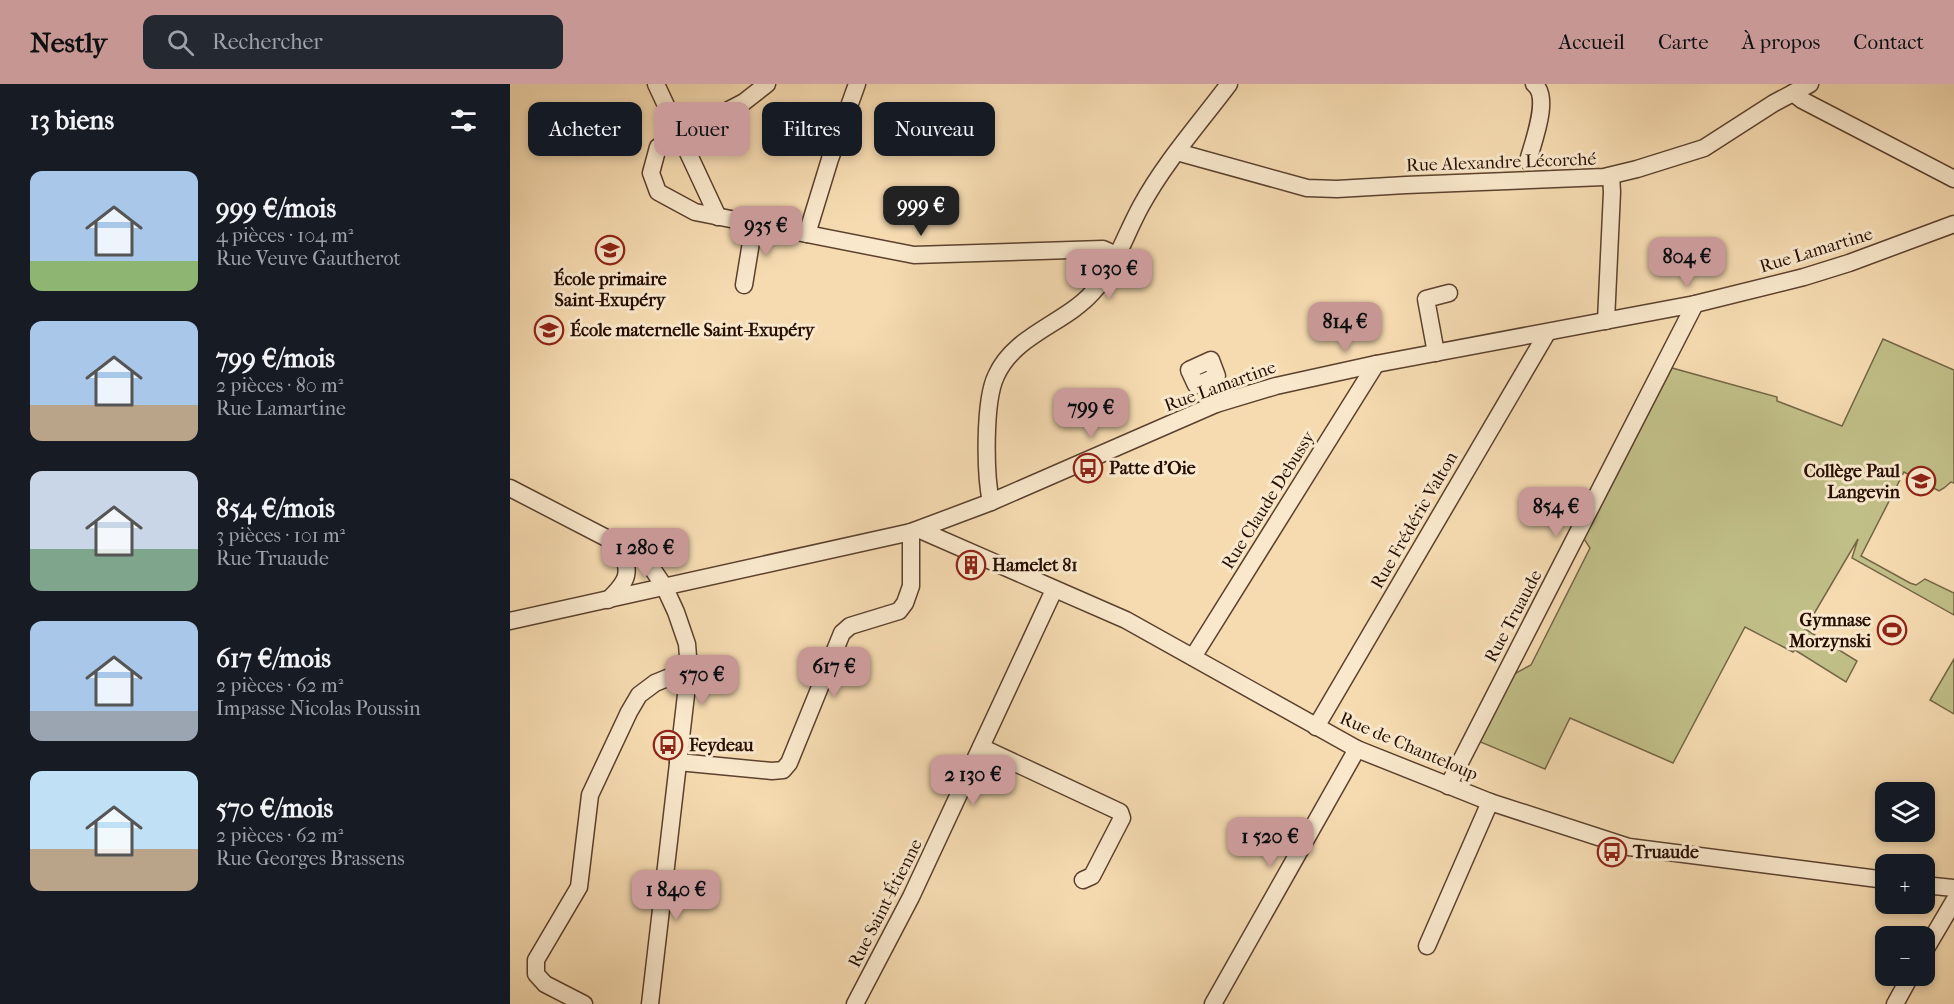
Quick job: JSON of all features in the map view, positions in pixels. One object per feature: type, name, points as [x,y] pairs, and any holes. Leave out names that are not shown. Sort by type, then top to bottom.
[{"type":"street","points":[[656,84],[665,102]]},
{"type":"street","points":[[807,234],[857,84]]},
{"type":"street","points":[[991,502],[987,456],[990,395],[996,375],[1017,348],[1091,295],[1103,279],[1141,205],[1177,152],[1229,84]]},
{"type":"street","name":"Rue Alexandre Lécorché","points":[[1177,152],[1307,188],[1337,189],[1611,176],[1704,148],[1810,84]]},
{"type":"street","points":[[744,102],[764,85]]},
{"type":"street","points":[[1528,160],[1542,105],[1536,86]]},
{"type":"street","points":[[1793,93],[1802,100],[1954,179]]},
{"type":"street","points":[[656,156],[651,173],[658,192],[695,212],[718,217],[914,255],[1092,249],[1103,249],[1116,255]]},
{"type":"street","points":[[691,156],[718,217]]},
{"type":"street","points":[[1606,321],[1611,176]]},
{"type":"street","points":[[744,285],[754,224]]},
{"type":"street","name":"Rue Lamartine","points":[[510,621],[915,531],[991,502],[1216,404],[1299,380],[1695,304],[1804,277],[1954,224]]},
{"type":"street","points":[[1436,353],[1426,299],[1449,293]]},
{"type":"street","name":"Rue Truaude","points":[[1448,786],[1695,304]]},
{"type":"street","name":"Rue Frédéric Valton","points":[[1316,726],[1546,333]]},
{"type":"street","name":"Rue Claude Debussy","points":[[1193,657],[1376,364]]},
{"type":"street","points":[[1206,381],[1216,404]]},
{"type":"street","points":[[510,488],[645,558],[664,586],[687,644],[688,669],[650,1004]]},
{"type":"street","points":[[678,762],[772,771],[783,770],[789,763],[842,633],[850,626],[899,611],[905,603],[911,586],[915,531]]},
{"type":"street","name":"Rue de Chanteloup","points":[[915,531],[1126,620],[1357,749],[1490,802],[1629,847],[1875,879]]},
{"type":"street","points":[[608,600],[622,587],[627,577],[627,563],[619,544]]},
{"type":"street","name":"Rue Saint-Étienne","points":[[855,1004],[911,897],[1054,590]]},
{"type":"street","points":[[584,1004],[546,984],[536,974],[536,960],[579,887],[590,795],[629,712],[639,695],[655,683],[688,669]]},
{"type":"street","points":[[981,747],[1120,812],[1122,819],[1092,876],[1083,880]]},
{"type":"street","points":[[1213,1004],[1357,749]]},
{"type":"street","points":[[1427,946],[1490,802]]},
{"type":"street","points":[[1935,886],[1954,888]]},
{"type":"street","points":[[1935,933],[1954,900]]},
{"type":"street","points":[[1895,1004],[1905,986]]},
{"type":"shaded area","points":[[1883,339],[1954,370],[1954,483],[1951,482],[1939,491],[1904,472],[1861,556],[1910,583],[1916,585],[1925,579],[1954,593],[1954,615],[1852,558],[1858,539],[1805,629],[1857,661],[1846,682],[1795,650],[1793,652],[1745,627],[1673,763],[1570,718],[1545,769],[1478,741],[1514,674],[1531,665],[1590,548],[1584,539],[1672,368],[1777,397],[1777,401],[1842,426]]},
{"type":"shaded area","points":[[1954,659],[1954,714],[1930,700]]},
{"type":"place","name":"École primaire Saint-Exupéry","points":[[610,250]]},
{"type":"place","name":"École maternelle Saint-Exupéry","points":[[549,330]]},
{"type":"place","name":"Patte d'Oie","points":[[1088,468]]},
{"type":"place","name":"Collège Paul Langevin","points":[[1921,481]]},
{"type":"place","name":"Hamelet 81","points":[[971,565]]},
{"type":"place","name":"Gymnase Morzynski","points":[[1892,630]]},
{"type":"place","name":"Feydeau","points":[[668,745]]},
{"type":"place","name":"Truaude","points":[[1612,852]]}]
